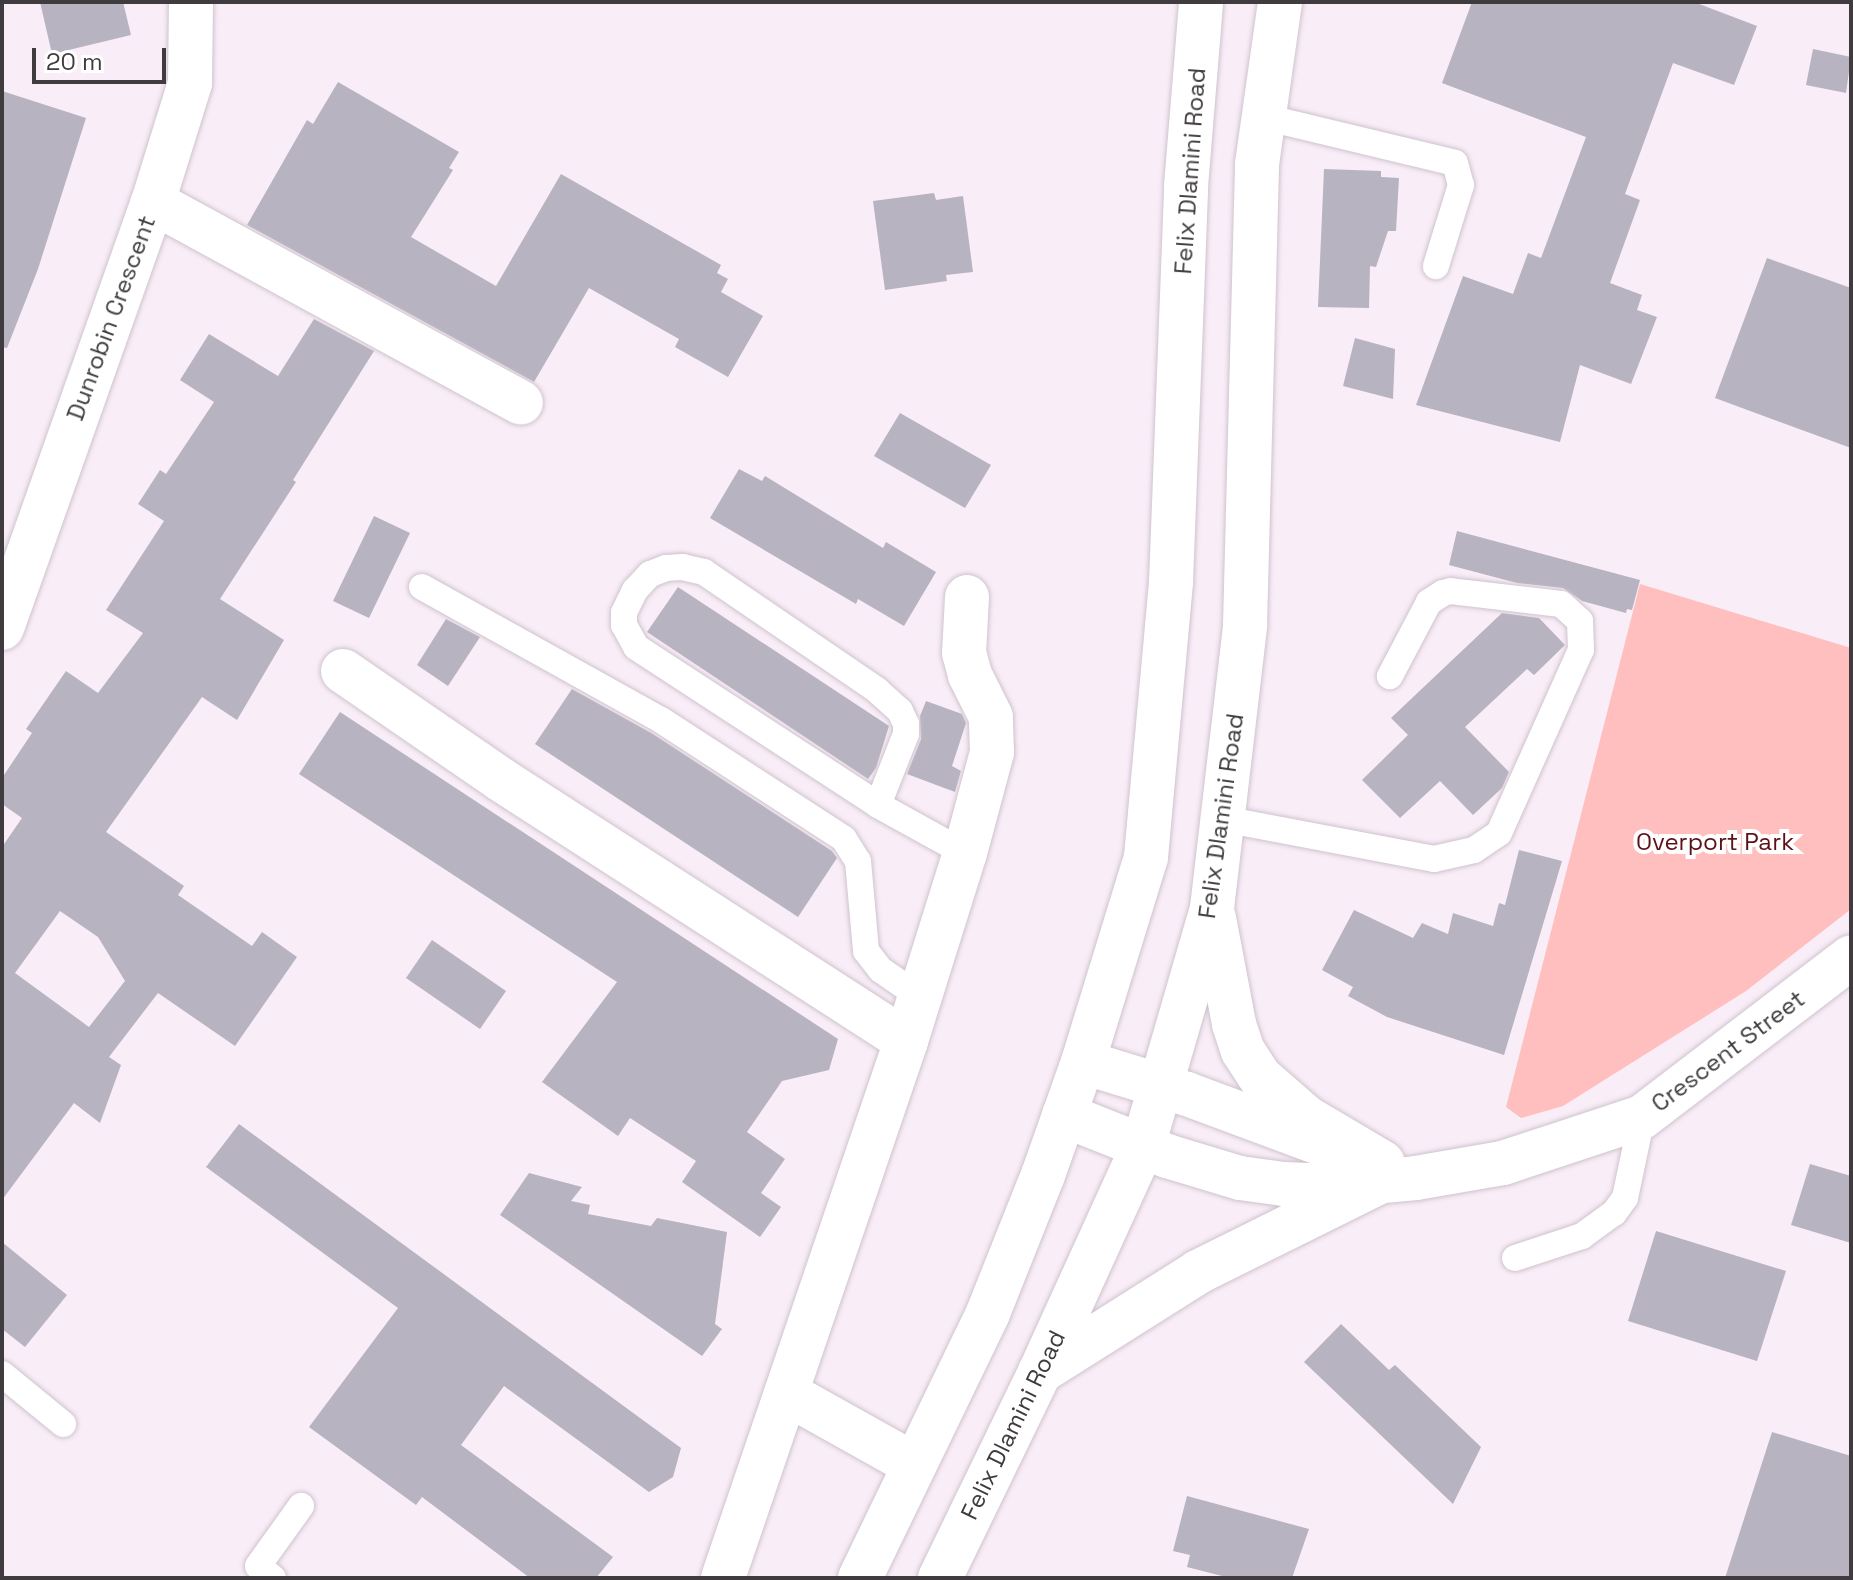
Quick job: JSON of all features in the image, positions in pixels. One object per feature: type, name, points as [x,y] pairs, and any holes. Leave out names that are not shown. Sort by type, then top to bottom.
[{"type":"street","name":"Dunrobin Crescent","points":[[2,628],[153,202],[190,83],[191,2]]},
{"type":"street","name":"Felix Dlamini Road","points":[[860,1578],[988,1313],[1083,1062],[1146,857],[1171,582],[1186,186],[1201,2]]},
{"type":"street","name":"Felix Dlamini Road","points":[[940,1578],[1040,1372],[1143,1146],[1163,1087],[1212,908],[1245,625],[1257,164],[1280,2]]},
{"type":"street","points":[[153,202],[521,403]]},
{"type":"street","points":[[723,1578],[906,1041],[965,853],[992,752],[994,730],[964,653],[967,597]]},
{"type":"street","points":[[343,671],[500,779],[906,1041]]},
{"type":"street","points":[[1040,1372],[1198,1272],[1382,1172],[1281,1097],[1251,1064],[1234,1024],[1212,908]]},
{"type":"street","name":"Crescent Street","points":[[1064,1115],[1143,1146],[1240,1178],[1305,1186],[1382,1172],[1460,1171],[1503,1163],[1642,1117],[1851,957]]},
{"type":"street","name":"Crescent Street","points":[[1083,1062],[1163,1087],[1382,1172]]},
{"type":"street","points":[[786,1393],[913,1464]]},
{"type":"lane","points":[[1264,117],[1455,163],[1461,185],[1436,266]]},
{"type":"lane","points":[[878,805],[906,734],[906,724],[900,711],[877,690],[704,572],[683,567],[666,568],[650,574],[635,590],[624,613],[624,625],[636,647],[878,805],[965,853]]},
{"type":"lane","points":[[422,587],[661,720],[844,839],[858,861],[866,951],[881,970],[920,997]]},
{"type":"lane","points":[[1223,819],[1434,859],[1474,850],[1499,833],[1581,650],[1580,621],[1561,604],[1443,593],[1429,602],[1390,676]]},
{"type":"lane","points":[[1515,1258],[1582,1236],[1614,1213],[1625,1198],[1642,1117]]},
{"type":"lane","points":[[2,1374],[63,1424]]},
{"type":"lane","points":[[273,1578],[258,1566],[301,1506]]},
{"type":"green space","name":"Overport Park","points":[[1640,584],[1851,648],[1851,909],[1746,991],[1563,1106],[1521,1118],[1506,1107]]},
{"type":"building","points":[[40,2],[123,2],[131,35],[52,54]]},
{"type":"building","points":[[1472,2],[1694,2],[1757,26],[1734,85],[1673,63],[1625,194],[1640,200],[1610,283],[1642,295],[1637,310],[1657,317],[1631,384],[1580,365],[1560,442],[1416,405],[1463,276],[1513,294],[1528,253],[1541,258],[1586,137],[1442,83]]},
{"type":"building","points":[[1813,49],[1851,57],[1846,93],[1806,85]]},
{"type":"building","points":[[338,82],[459,152],[449,168],[453,170],[411,237],[496,286],[561,174],[721,265],[717,273],[728,279],[721,292],[763,316],[728,377],[675,347],[679,339],[589,288],[534,382],[247,225],[307,120],[313,124]]},
{"type":"building","points":[[2,91],[86,118],[38,269],[7,348],[2,347]]},
{"type":"building","points":[[1324,169],[1381,171],[1381,177],[1399,178],[1396,231],[1388,231],[1376,267],[1370,266],[1369,308],[1318,307]]},
{"type":"building","points":[[934,193],[936,200],[963,196],[973,272],[946,275],[947,281],[885,290],[873,201]]},
{"type":"building","points":[[1767,258],[1851,288],[1851,448],[1715,398]]},
{"type":"building","points":[[314,319],[374,351],[293,480],[296,482],[220,599],[284,640],[237,720],[202,697],[106,832],[184,886],[178,895],[252,946],[262,932],[297,957],[235,1046],[158,993],[109,1057],[121,1065],[100,1123],[74,1103],[2,1200],[2,847],[22,818],[2,804],[2,778],[32,733],[26,729],[66,671],[98,693],[143,633],[106,610],[164,521],[138,504],[160,470],[166,474],[214,402],[180,380],[209,334],[278,376]],"holes":[[[60,911],[98,937],[125,981],[89,1027],[15,973]]]},
{"type":"building","points":[[1355,338],[1395,349],[1393,399],[1343,386]]},
{"type":"building","points":[[900,413],[991,465],[965,508],[874,456]]},
{"type":"building","points":[[739,469],[762,481],[765,476],[883,548],[886,542],[936,572],[904,626],[858,599],[856,604],[710,518]]},
{"type":"building","points":[[374,516],[410,533],[369,618],[333,601]]},
{"type":"building","points":[[1457,531],[1640,580],[1632,610],[1627,609],[1626,613],[1582,601],[1563,588],[1517,583],[1449,565]]},
{"type":"building","points":[[678,587],[889,726],[876,768],[868,779],[647,632]]},
{"type":"building","points":[[1502,613],[1539,618],[1565,645],[1534,675],[1527,669],[1465,727],[1509,772],[1502,788],[1473,815],[1440,781],[1400,818],[1362,780],[1408,735],[1391,718]]},
{"type":"building","points":[[446,619],[480,637],[448,686],[417,665]]},
{"type":"building","points":[[572,689],[653,734],[832,851],[837,858],[798,917],[535,744]]},
{"type":"building","points":[[926,701],[962,714],[966,723],[952,766],[961,771],[955,792],[907,774],[921,739],[920,716]]},
{"type":"building","points":[[340,712],[838,1039],[829,1070],[782,1081],[747,1132],[785,1159],[761,1193],[781,1207],[760,1237],[682,1182],[696,1161],[630,1118],[618,1136],[542,1082],[617,982],[299,774]]},
{"type":"building","points":[[1519,850],[1562,861],[1504,1055],[1387,1017],[1348,996],[1353,987],[1322,970],[1354,910],[1413,938],[1422,923],[1448,934],[1453,913],[1493,926],[1499,903],[1505,905]]},
{"type":"building","points":[[432,940],[506,991],[480,1029],[406,978]]},
{"type":"building","points":[[239,1124],[681,1448],[673,1477],[649,1492],[504,1386],[461,1445],[613,1557],[596,1578],[530,1578],[422,1497],[416,1505],[309,1427],[398,1308],[206,1167]]},
{"type":"building","points":[[1810,1164],[1851,1176],[1851,1243],[1791,1225]]},
{"type":"building","points":[[529,1173],[582,1187],[571,1201],[590,1205],[588,1214],[651,1226],[657,1218],[727,1232],[715,1324],[722,1329],[702,1356],[500,1215]]},
{"type":"building","points":[[1656,1231],[1786,1271],[1757,1361],[1628,1321]]},
{"type":"building","points":[[2,1242],[67,1295],[25,1347],[2,1329]]},
{"type":"building","points":[[1341,1324],[1389,1370],[1395,1365],[1481,1447],[1453,1504],[1304,1362]]},
{"type":"building","points":[[1772,1432],[1851,1456],[1851,1578],[1725,1578]]},
{"type":"building","points":[[1187,1496],[1309,1529],[1292,1578],[1230,1578],[1187,1567],[1190,1555],[1173,1551]]}]
